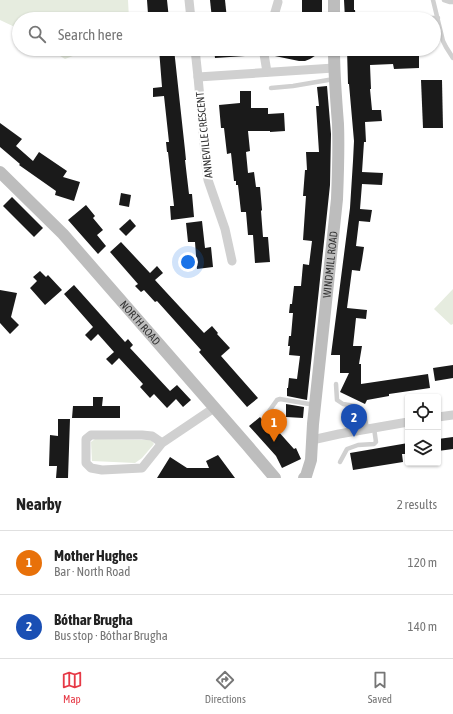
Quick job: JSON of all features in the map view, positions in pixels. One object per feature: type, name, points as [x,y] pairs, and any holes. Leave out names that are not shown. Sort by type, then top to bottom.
[{"type":"street","points":[[189,0],[190,12]]},
{"type":"street","points":[[334,0],[334,12]]},
{"type":"street","points":[[276,12],[278,2]]},
{"type":"street","name":"ANNEVILLE CRESCENT","points":[[196,56],[208,180],[225,228],[232,261]]},
{"type":"street","points":[[264,56],[267,72]]},
{"type":"street","name":"WINDMILL ROAD","points":[[304,478],[311,460],[315,405],[335,219],[339,162],[334,56]]},
{"type":"street","name":"ANNEVILLE CRESCENT","points":[[198,77],[267,72],[334,74]]},
{"type":"street","name":"NORTH ROAD","points":[[0,172],[63,234],[275,478]]},
{"type":"street","points":[[162,443],[152,436],[91,435],[86,439],[86,463],[91,468],[102,470],[142,468],[162,443],[214,408]]},
{"type":"street","points":[[441,416],[453,414]]},
{"type":"street","points":[[312,440],[405,422]]},
{"type":"lane","points":[[432,0],[436,12]]},
{"type":"lane","points":[[444,0],[453,2]]},
{"type":"lane","points":[[441,31],[446,47],[453,58]]},
{"type":"lane","points":[[271,88],[293,86],[334,74]]},
{"type":"lane","points":[[336,384],[337,400],[343,404],[355,406],[364,413],[376,442],[374,444],[358,445],[347,449],[340,462]]},
{"type":"lane","points":[[267,414],[277,400],[280,399],[315,405]]},
{"type":"shaded area","points":[[0,0],[128,0],[129,12],[12,12],[12,26],[0,20]]},
{"type":"shaded area","points":[[60,56],[73,56],[65,59]]},
{"type":"shaded area","points":[[453,289],[453,324],[451,325],[434,309]]},
{"type":"shaded area","points":[[95,439],[151,440],[154,444],[142,458],[135,463],[92,461],[91,442]]},
{"type":"building","points":[[147,0],[167,0],[168,12],[148,12]]},
{"type":"building","points":[[210,0],[225,0],[226,12],[211,12]]},
{"type":"building","points":[[302,0],[322,0],[322,12],[302,12]]},
{"type":"building","points":[[344,0],[354,0],[355,12],[345,12]]},
{"type":"building","points":[[160,56],[175,56],[189,194],[192,194],[194,217],[171,220],[170,206],[174,206],[166,142],[169,142],[164,96],[153,97],[153,88],[162,87]]},
{"type":"building","points":[[215,56],[245,56],[215,58]]},
{"type":"building","points":[[275,56],[315,56],[305,61]]},
{"type":"building","points":[[347,56],[419,56],[419,68],[394,69],[393,64],[370,65],[372,110],[381,110],[382,121],[365,122],[366,142],[364,142],[362,172],[383,173],[382,185],[362,184],[360,209],[372,210],[370,222],[359,221],[356,246],[364,247],[360,271],[352,270],[347,308],[367,310],[366,319],[356,318],[353,346],[362,346],[359,364],[361,364],[361,384],[428,374],[430,388],[389,394],[389,396],[367,400],[365,404],[340,392],[349,373],[340,373],[340,355],[331,355],[350,208],[353,161],[354,141],[348,84]]},
{"type":"building","points":[[421,80],[442,80],[443,128],[423,128]]},
{"type":"building","points":[[327,86],[331,134],[330,185],[307,400],[287,396],[289,378],[297,379],[300,356],[289,355],[290,346],[288,346],[289,336],[291,336],[293,313],[289,313],[290,304],[292,304],[294,286],[301,286],[303,264],[309,265],[312,241],[303,240],[306,196],[303,196],[305,170],[307,170],[306,152],[319,152],[316,106],[319,106],[317,87]]},
{"type":"building","points":[[240,91],[251,91],[251,108],[268,108],[268,114],[284,113],[285,131],[248,131],[250,151],[246,152],[248,173],[254,172],[256,187],[260,187],[263,237],[268,237],[270,262],[255,263],[253,235],[248,235],[246,212],[241,212],[238,185],[236,185],[236,181],[234,181],[231,153],[227,154],[224,128],[221,128],[219,105],[240,103]]},
{"type":"building","points":[[0,123],[22,139],[16,146],[33,161],[39,152],[67,171],[63,177],[80,182],[74,201],[55,195],[56,191],[19,165],[20,164],[0,147]]},
{"type":"building","points":[[121,193],[131,195],[129,207],[119,205]]},
{"type":"building","points":[[12,197],[43,228],[34,237],[3,206]]},
{"type":"building","points":[[86,205],[95,216],[93,218],[103,230],[97,235],[106,246],[98,254],[68,220]]},
{"type":"building","points":[[130,219],[136,226],[126,236],[119,229]]},
{"type":"building","points":[[202,221],[205,248],[211,247],[213,267],[197,269],[195,242],[188,242],[186,223]]},
{"type":"building","points":[[121,242],[150,273],[157,266],[163,273],[155,280],[204,333],[212,326],[230,348],[221,356],[258,398],[247,407],[199,352],[201,350],[157,301],[155,302],[144,290],[141,292],[135,286],[138,284],[110,252]]},
{"type":"building","points":[[40,271],[46,277],[48,275],[62,290],[45,305],[30,288],[37,281],[33,277]]},
{"type":"building","points":[[74,285],[125,342],[128,339],[133,345],[130,348],[170,391],[177,385],[191,400],[183,407],[176,399],[167,408],[154,394],[150,398],[140,387],[143,384],[119,358],[112,365],[106,359],[114,352],[98,334],[91,341],[85,335],[93,327],[64,294]]},
{"type":"building","points":[[0,290],[17,293],[11,317],[19,325],[10,334],[0,323]]},
{"type":"building","points":[[453,365],[453,378],[435,381],[433,368]]},
{"type":"building","points":[[93,397],[103,397],[102,406],[120,406],[120,418],[72,418],[73,406],[93,406]]},
{"type":"building","points":[[286,404],[304,407],[303,418],[286,417]]},
{"type":"building","points":[[260,417],[266,424],[269,421],[294,449],[296,448],[301,459],[282,468],[276,456],[249,426]]},
{"type":"building","points":[[58,419],[70,419],[68,478],[56,478],[57,466],[49,466],[50,435],[58,436]]},
{"type":"building","points":[[453,437],[453,449],[441,451],[441,439]]},
{"type":"building","points":[[405,444],[405,454],[402,454],[403,462],[353,470],[350,453]]},
{"type":"building","points":[[218,455],[235,478],[157,478],[170,457],[187,468],[209,468],[206,461]]},
{"type":"place","name":"Bóthar Brugha","points":[[354,437]]},
{"type":"place","name":"Mother Hughes","points":[[274,442]]}]
